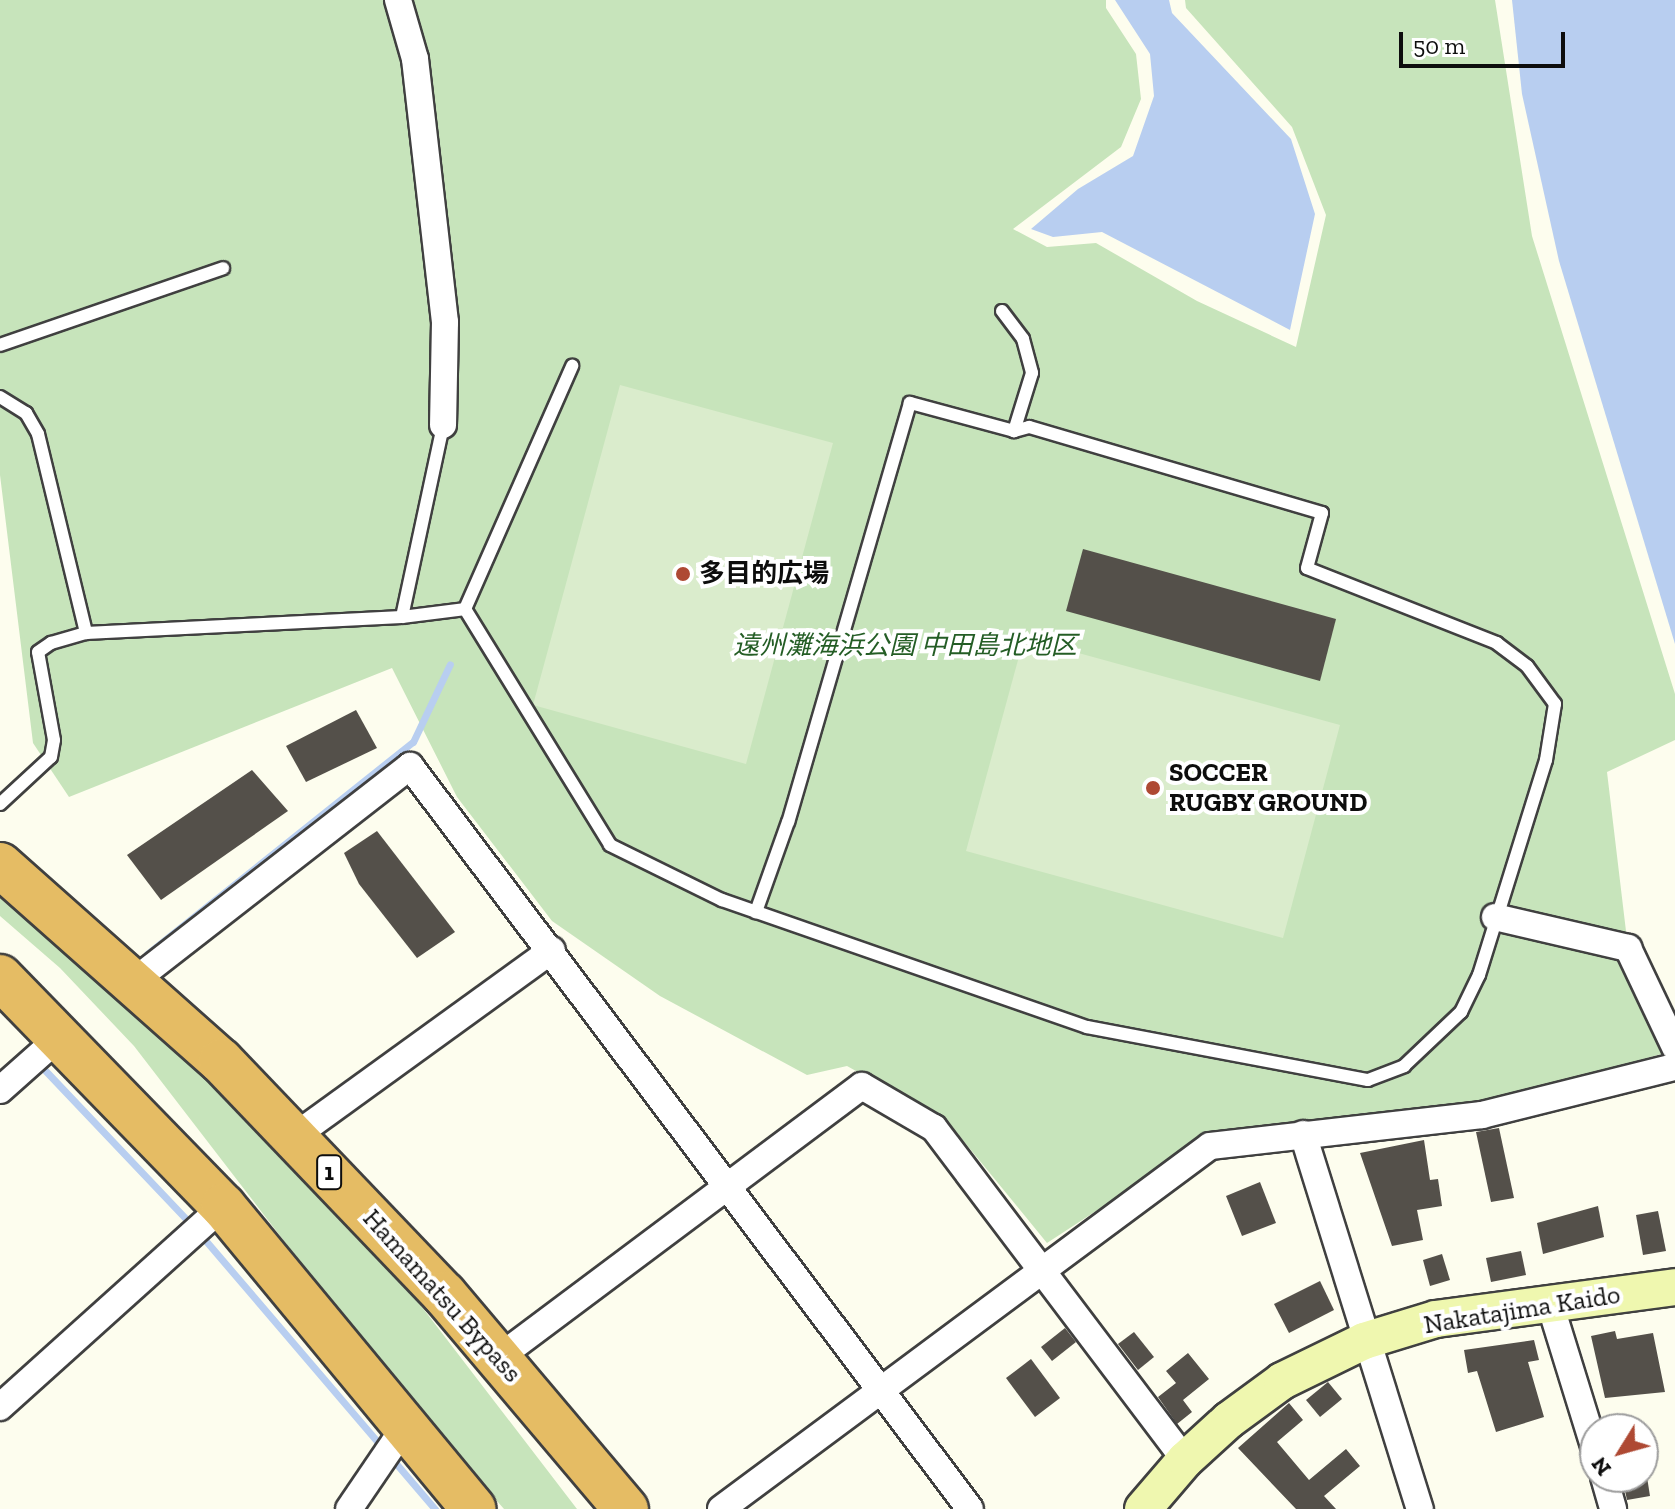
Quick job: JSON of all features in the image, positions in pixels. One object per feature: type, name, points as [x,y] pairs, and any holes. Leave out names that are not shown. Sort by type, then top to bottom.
[{"type":"highway","name":"Hamamatsu Bypass","points":[[0,865],[134,981],[295,1136],[444,1294],[626,1509]]},
{"type":"highway","points":[[0,977],[62,1035],[400,1434],[474,1509]]},
{"type":"highway","points":[[444,1294],[588,1509]]},
{"type":"street","points":[[398,0],[415,59],[443,307],[443,425]]},
{"type":"street","points":[[134,981],[410,766],[552,950],[970,1509]]},
{"type":"street","points":[[1495,917],[1628,948],[1675,1047]]},
{"type":"street","points":[[295,1136],[552,950]]},
{"type":"street","points":[[0,1090],[62,1035]]},
{"type":"street","points":[[721,1509],[1210,1146],[1482,1115],[1675,1067]]},
{"type":"street","points":[[498,1358],[862,1086],[934,1128],[1185,1460]]},
{"type":"street","points":[[1303,1134],[1364,1341],[1420,1509]]},
{"type":"street","points":[[0,1407],[215,1213]]},
{"type":"street","name":"Nakatajima Kaido","points":[[1143,1509],[1185,1460],[1282,1381],[1364,1341],[1436,1319],[1675,1287]]},
{"type":"street","points":[[1550,1304],[1584,1413]]},
{"type":"street","points":[[349,1509],[400,1434]]},
{"type":"lane","points":[[0,345],[223,268]]},
{"type":"lane","points":[[1002,311],[1023,339],[1032,373],[1014,431]]},
{"type":"lane","points":[[465,609],[572,366]]},
{"type":"lane","points":[[0,397],[26,413],[38,434],[86,633]]},
{"type":"lane","points":[[465,609],[610,845],[756,912],[1087,1027],[1368,1080],[1404,1066],[1461,1012],[1479,975],[1546,760],[1555,704],[1527,666],[1497,643],[1307,568],[1322,513],[1029,427],[1014,431],[910,403],[788,822],[756,912]]},
{"type":"lane","points":[[402,617],[443,425]]},
{"type":"lane","points":[[0,804],[51,757],[54,740],[38,652],[86,633],[402,617],[465,609]]},
{"type":"green space","name":"遠州灘海浜公園 中田島北地区","points":[[0,0],[1106,0],[1106,8],[1136,54],[1141,99],[1121,147],[1013,229],[1047,247],[1096,243],[1197,301],[1296,347],[1326,215],[1292,127],[1186,8],[1185,0],[1495,0],[1532,236],[1675,694],[1675,740],[1607,772],[1628,948],[1675,1050],[1485,1105],[1206,1139],[1047,1243],[948,1122],[847,1066],[807,1075],[660,996],[552,921],[457,797],[392,668],[69,797],[33,743],[0,475]]},
{"type":"green space","name":"多目的広場","points":[[620,385],[833,443],[746,764],[533,705]]},
{"type":"green space","name":"SOCCER RUGBY GROUND","points":[[1024,638],[1340,725],[1283,938],[966,851]]},
{"type":"green space","points":[[0,893],[180,1050],[402,1281],[577,1509],[504,1509],[388,1376],[134,1046],[60,968],[0,916]]},
{"type":"water","points":[[1115,0],[1169,0],[1172,13],[1291,139],[1315,214],[1290,330],[1102,232],[1053,237],[1031,229],[1078,189],[1133,156],[1154,96],[1150,54]]},
{"type":"water","points":[[1512,0],[1675,0],[1675,644],[1559,261],[1522,94]]},
{"type":"building","points":[[1083,549],[1336,619],[1320,681],[1066,611]]},
{"type":"building","points":[[356,710],[377,748],[306,782],[286,746]]},
{"type":"building","points":[[252,770],[288,811],[161,900],[127,855]]},
{"type":"building","points":[[377,831],[455,932],[417,958],[359,884],[344,853]]},
{"type":"building","points":[[1499,1128],[1514,1198],[1491,1202],[1476,1132]]},
{"type":"building","points":[[1424,1140],[1430,1180],[1438,1179],[1442,1206],[1417,1210],[1423,1240],[1392,1246],[1360,1153]]},
{"type":"building","points":[[1260,1182],[1276,1223],[1242,1236],[1226,1196]]},
{"type":"building","points":[[1598,1206],[1604,1237],[1543,1254],[1537,1223]]},
{"type":"building","points":[[1658,1211],[1666,1251],[1643,1255],[1636,1215]]},
{"type":"building","points":[[1521,1251],[1526,1275],[1491,1282],[1486,1258]]},
{"type":"building","points":[[1442,1254],[1450,1280],[1430,1286],[1423,1260]]},
{"type":"building","points":[[1320,1281],[1334,1310],[1289,1333],[1274,1304]]},
{"type":"building","points":[[1065,1328],[1076,1342],[1052,1361],[1041,1347]]},
{"type":"building","points":[[1615,1331],[1617,1339],[1653,1333],[1665,1392],[1605,1398],[1591,1336]]},
{"type":"building","points":[[1134,1332],[1154,1357],[1138,1370],[1118,1344]]},
{"type":"building","points":[[1534,1340],[1539,1360],[1528,1362],[1544,1417],[1496,1432],[1477,1371],[1468,1373],[1464,1350]]},
{"type":"building","points":[[1188,1353],[1209,1379],[1183,1400],[1192,1412],[1177,1424],[1158,1397],[1176,1383],[1166,1371]]},
{"type":"building","points":[[1031,1359],[1060,1398],[1035,1417],[1006,1378]]},
{"type":"building","points":[[1328,1382],[1342,1399],[1320,1417],[1306,1400]]},
{"type":"building","points":[[1289,1403],[1303,1420],[1277,1442],[1309,1480],[1346,1449],[1360,1466],[1324,1496],[1336,1509],[1296,1509],[1238,1448]]},
{"type":"building","points":[[1625,1493],[1650,1493],[1650,1496],[1627,1500]]},
{"type":"waterway","points":[[147,954],[413,742],[450,664]]},
{"type":"waterway","points":[[40,1065],[192,1225]]},
{"type":"waterway","points":[[200,1234],[435,1509]]},
{"type":"place","name":"多目的広場","points":[[683,574]]},
{"type":"place","name":"SOCCER RUGBY GROUND","points":[[1153,788]]}]
